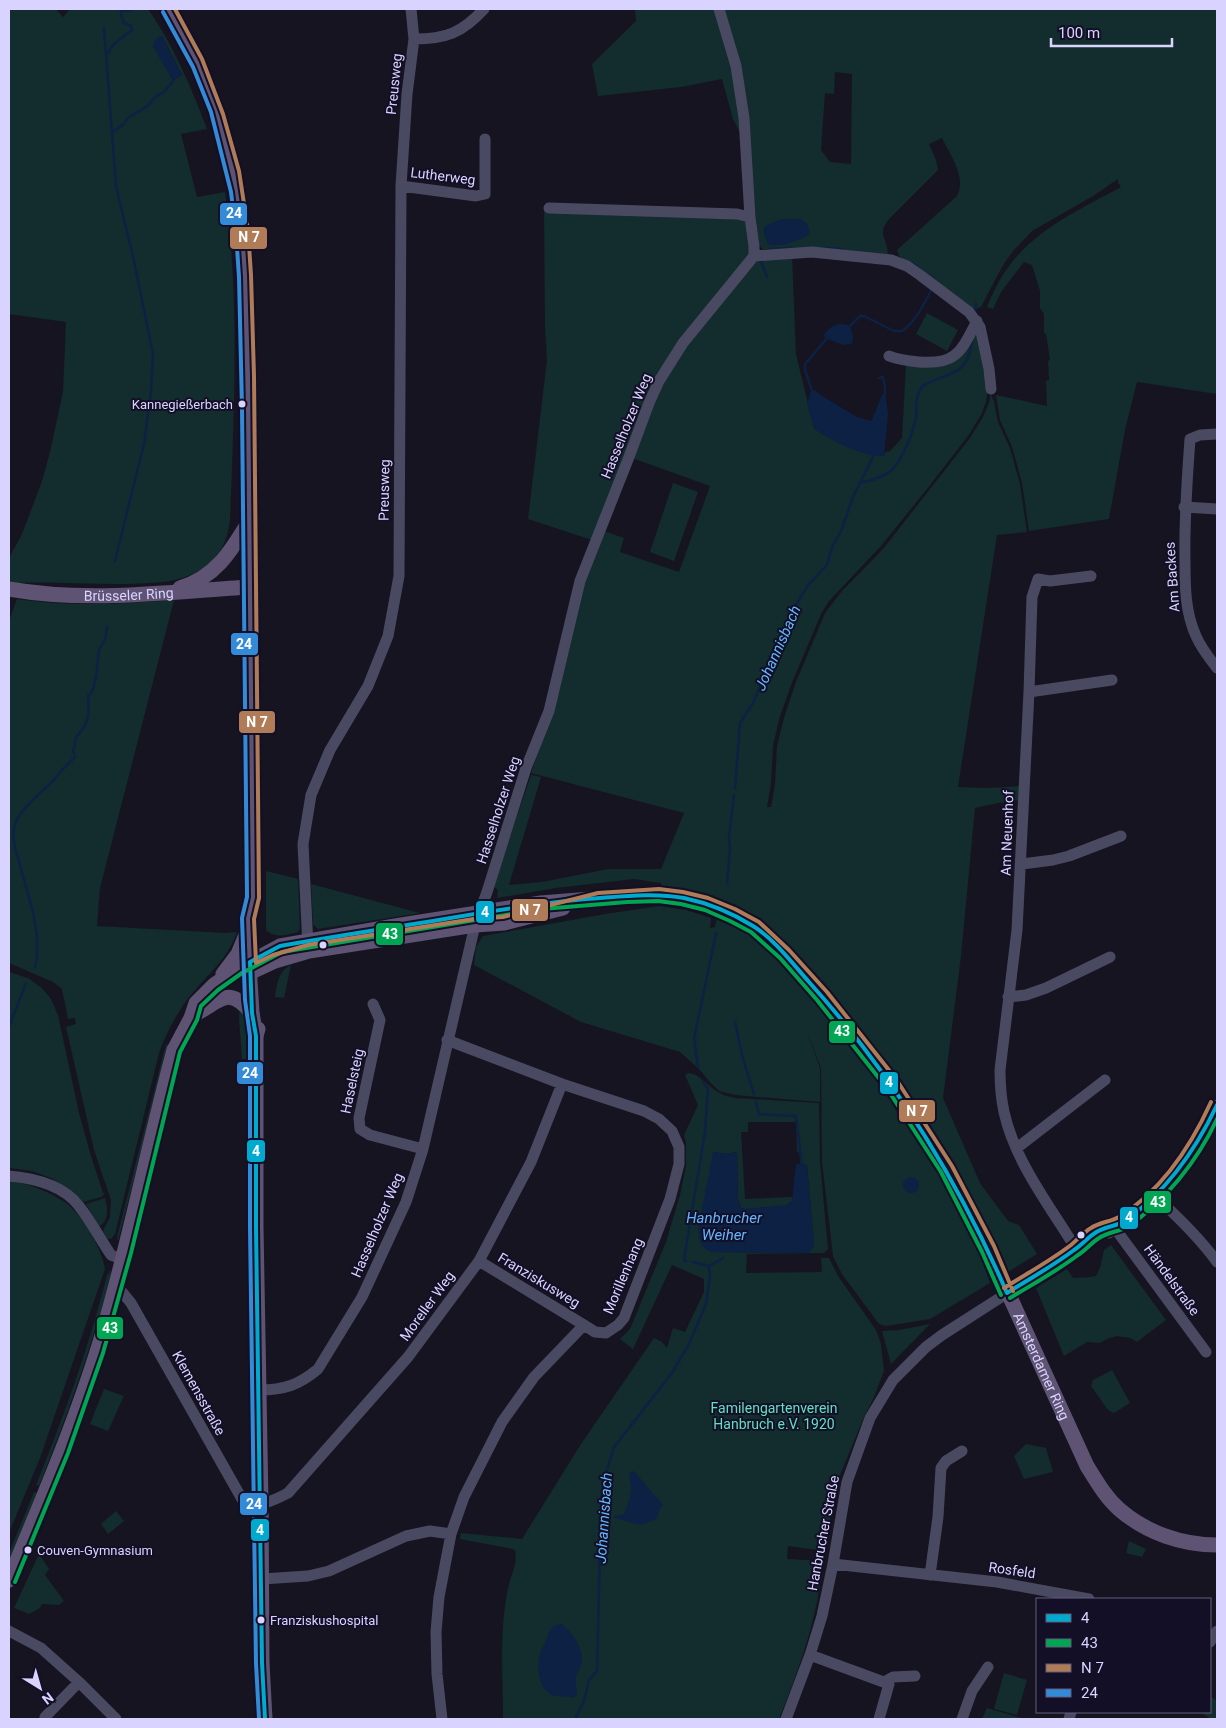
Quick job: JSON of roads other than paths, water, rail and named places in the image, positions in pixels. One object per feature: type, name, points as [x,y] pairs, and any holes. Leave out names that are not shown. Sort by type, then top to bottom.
[{"type":"main road","points":[[168,9],[199,64],[224,132],[237,191],[245,277],[253,898],[248,918],[255,965],[259,1019],[256,1036]]},
{"type":"main road","points":[[165,593],[188,586],[206,576],[222,563],[249,522]]},
{"type":"main road","name":"Brüsseler Ring","points":[[9,589],[44,594],[74,595],[165,593],[249,587]]},
{"type":"main road","name":"Amsterdamer Ring","points":[[255,965],[275,961],[308,946],[477,919],[542,903],[626,896],[658,895],[707,904],[755,927],[784,954],[822,996],[891,1083],[946,1169],[988,1250],[1087,1466],[1102,1489],[1119,1509],[1140,1524],[1163,1535],[1188,1543],[1217,1545]]},
{"type":"main road","points":[[253,898],[258,916],[252,1013],[256,1036],[256,1227],[262,1504],[262,1663],[265,1719]]},
{"type":"main road","points":[[9,1580],[79,1402],[107,1320],[174,1050],[192,1016],[196,1003],[233,962],[249,928]]},
{"type":"main road","points":[[214,985],[255,965]]},
{"type":"main road","points":[[192,1016],[214,995],[255,965]]},
{"type":"main road","points":[[192,1016],[221,998],[227,997],[239,1000],[252,1013]]},
{"type":"street","name":"Preusweg","points":[[308,946],[303,844],[311,795],[330,750],[368,686],[385,644],[394,609],[399,576],[401,186],[406,104],[414,39],[411,9]]},
{"type":"street","points":[[414,39],[435,39],[456,33],[472,22],[484,9]]},
{"type":"street","points":[[719,9],[736,66],[743,111],[754,256],[812,252],[859,256],[897,262],[907,266],[939,288],[969,312],[977,321],[983,336],[991,389]]},
{"type":"street","name":"Lutherweg","points":[[401,186],[476,196],[485,194],[485,139]]},
{"type":"street","points":[[549,208],[737,214],[750,217]]},
{"type":"street","name":"Hasselholzer Weg","points":[[259,1390],[298,1383],[318,1369],[362,1297],[406,1202],[423,1149],[447,1040],[477,919],[526,768],[549,711],[580,581],[630,457],[649,403],[659,382],[683,343],[754,256]]},
{"type":"street","points":[[889,356],[906,361],[934,363],[946,360],[958,353],[977,321]]},
{"type":"street","name":"Am Backes","points":[[1217,434],[1200,435],[1190,439],[1184,508],[1185,593],[1187,609],[1195,636],[1217,668]]},
{"type":"street","points":[[1184,508],[1217,509]]},
{"type":"street","name":"Am Neuenhof","points":[[1076,1249],[1029,1172],[1017,1148],[1004,1112],[1000,1070],[1017,930],[1022,864],[1032,597],[1038,579],[1050,581],[1091,576]]},
{"type":"street","points":[[1029,692],[1112,680]]},
{"type":"street","points":[[1022,864],[1068,856],[1121,836]]},
{"type":"street","points":[[1008,997],[1026,995],[1046,988],[1110,957]]},
{"type":"street","name":"Haselsteig","points":[[373,1004],[380,1020],[359,1118],[360,1129],[370,1135],[423,1149]]},
{"type":"street","name":"Morillenhang","points":[[447,1040],[562,1084],[644,1111],[659,1119],[672,1131],[679,1146],[679,1164],[670,1199],[624,1318],[618,1325],[606,1333],[595,1332],[584,1325]]},
{"type":"street","points":[[1017,1148],[1106,1080]]},
{"type":"street","name":"Moreller Weg","points":[[262,1504],[288,1493],[408,1358],[479,1261],[531,1162],[562,1084]]},
{"type":"street","name":"Hanbrucher Straße","points":[[786,1719],[810,1655],[822,1616],[847,1482],[870,1418],[893,1380],[926,1347],[942,1335],[1076,1249],[1089,1245],[1108,1233],[1133,1214],[1154,1196],[1188,1156],[1214,1122],[1217,1105]]},
{"type":"street","points":[[9,1176],[31,1178],[52,1186],[66,1195],[78,1205],[111,1255],[122,1259]]},
{"type":"street","points":[[1154,1196],[1195,1235],[1217,1262]]},
{"type":"street","name":"Händelstraße","points":[[1114,1227],[1206,1352]]},
{"type":"street","name":"Franziskusweg","points":[[479,1261],[584,1325]]},
{"type":"street","name":"Klemensstraße","points":[[114,1289],[122,1292],[131,1303],[242,1499],[247,1502],[262,1504]]},
{"type":"street","points":[[442,1719],[437,1674],[436,1632],[439,1597],[451,1534],[464,1497],[502,1422],[534,1377],[584,1325]]},
{"type":"street","points":[[930,1575],[938,1517],[941,1468],[946,1461],[962,1451]]},
{"type":"street","points":[[262,1579],[308,1576],[329,1571],[406,1536],[430,1531],[451,1534]]},
{"type":"street","name":"Rosfeld","points":[[833,1564],[1008,1583],[1085,1598]]},
{"type":"street","points":[[9,1630],[41,1648],[116,1719]]},
{"type":"street","points":[[810,1655],[889,1684],[879,1719]]},
{"type":"street","points":[[962,1719],[972,1691],[988,1667]]},
{"type":"street","points":[[884,1682],[893,1677],[914,1676]]},
{"type":"street","points":[[45,1719],[79,1682]]},
{"type":"water","points":[[159,36],[162,36],[182,75],[173,81],[153,46]]},
{"type":"water","points":[[799,219],[808,226],[809,234],[807,236],[788,243],[768,244],[764,235],[765,226],[779,220]]},
{"type":"water","points":[[841,324],[848,325],[851,329],[853,336],[852,344],[843,345],[825,338],[824,335],[829,329]]},
{"type":"water","points":[[815,390],[820,395],[857,417],[871,421],[885,391],[888,414],[884,456],[857,451],[829,438],[814,428],[807,404],[811,391]]},
{"type":"water","name":"Hanbrucher Weiher","points":[[713,1152],[726,1154],[737,1152],[738,1200],[741,1208],[745,1209],[788,1205],[792,1201],[796,1164],[807,1165],[814,1245],[809,1253],[713,1252],[703,1247],[698,1229]]},
{"type":"water","points":[[911,1177],[919,1185],[911,1193],[903,1185]]},
{"type":"water","points":[[634,1471],[663,1505],[657,1518],[645,1524],[636,1524],[614,1518],[614,1516],[624,1514],[631,1492],[630,1472]]},
{"type":"water","points":[[561,1624],[576,1640],[582,1656],[582,1663],[576,1676],[577,1695],[573,1698],[550,1694],[543,1687],[539,1673],[540,1652],[552,1628]]},
{"type":"waterway","points":[[106,55],[114,44],[132,30],[131,26],[124,23],[121,11],[133,9]]},
{"type":"waterway","name":"Kannegießerbach","points":[[104,28],[116,186],[153,354],[151,392],[144,444],[115,561]]},
{"type":"waterway","points":[[111,133],[124,124],[128,118],[149,105],[173,81]]},
{"type":"waterway","points":[[770,249],[793,248]]},
{"type":"waterway","points":[[824,248],[843,249]]},
{"type":"waterway","points":[[761,261],[767,277]]},
{"type":"waterway","points":[[912,263],[934,279]]},
{"type":"waterway","points":[[848,328],[860,316],[864,316],[894,331],[902,331],[916,317],[932,289]]},
{"type":"waterway","points":[[976,304],[976,309]]},
{"type":"waterway","points":[[813,394],[805,370],[805,364],[828,337]]},
{"type":"waterway","points":[[860,483],[885,475],[896,465],[904,452],[913,430],[917,398],[920,390],[927,384],[957,371],[968,358],[972,341]]},
{"type":"waterway","name":"Johannisbach","points":[[879,378],[883,377],[885,394]]},
{"type":"waterway","name":"Johannisbach","points":[[735,789],[740,723],[753,703],[797,603],[808,585],[827,565],[832,547],[841,531],[853,497],[874,455]]},
{"type":"waterway","name":"Kannegießerbach","points":[[35,967],[37,954],[36,928],[16,850],[14,839],[15,824],[27,806],[75,757],[73,750],[75,740],[85,725],[87,718],[88,696],[92,692],[96,678],[99,650],[105,639],[107,627]]},
{"type":"waterway","name":"Johannisbach","points":[[727,883],[730,850],[729,837],[734,795]]},
{"type":"waterway","name":"Johannisbach","points":[[698,1067],[694,1039],[716,933]]},
{"type":"waterway","name":"Kannegießerbach","points":[[9,1027],[26,983]]},
{"type":"waterway","points":[[735,1022],[743,1059],[754,1094]]},
{"type":"waterway","name":"Johannisbach","points":[[686,1261],[684,1260],[705,1132],[708,1089],[703,1082]]},
{"type":"waterway","points":[[756,1102],[759,1114],[796,1116],[802,1167]]},
{"type":"waterway","points":[[709,1266],[723,1258]]},
{"type":"waterway","name":"Johannisbach","points":[[575,1719],[584,1701],[589,1680],[597,1671],[601,1500],[605,1476],[614,1447],[672,1373],[689,1344],[706,1304],[710,1276],[709,1266],[693,1262]]},
{"type":"place","name":"Kannegießerbach","points":[[242,404]]},
{"type":"place","name":"Couven-Gymnasium","points":[[28,1550]]},
{"type":"place","name":"Franziskushospital","points":[[261,1620]]},
{"type":"park label","name":"Familengartenverein Hanbruch e.V. 1920","points":[[774,1416]]}]
